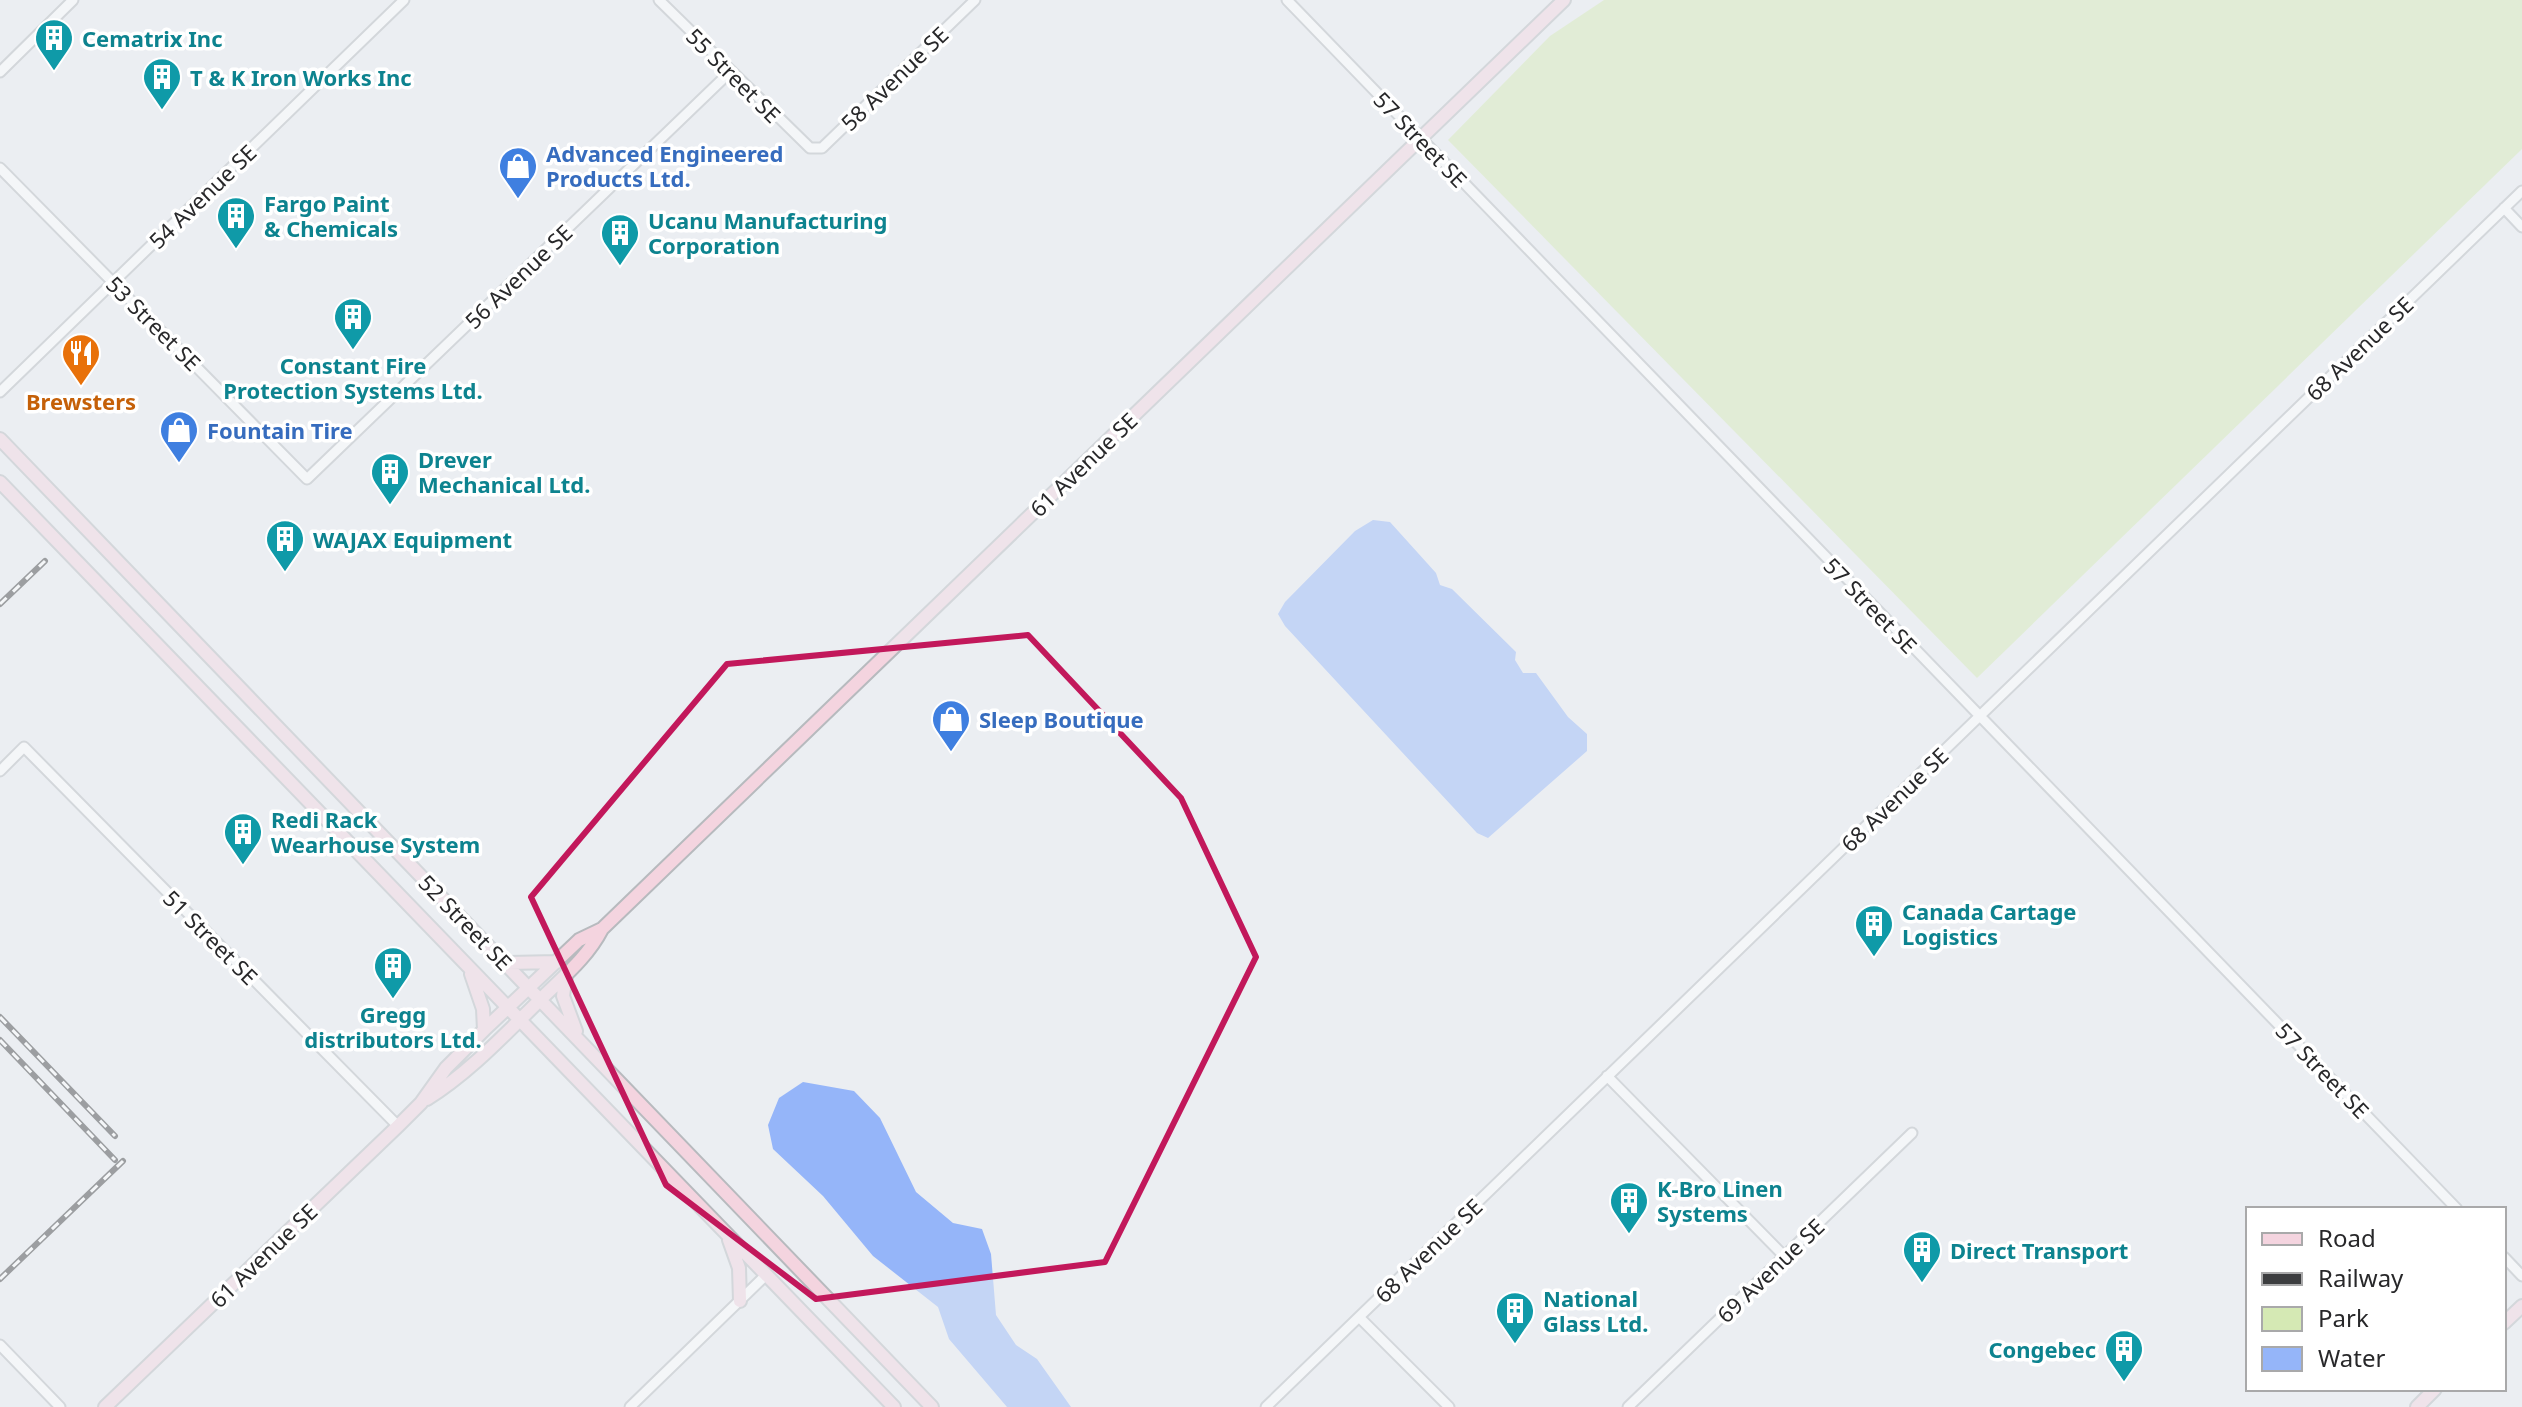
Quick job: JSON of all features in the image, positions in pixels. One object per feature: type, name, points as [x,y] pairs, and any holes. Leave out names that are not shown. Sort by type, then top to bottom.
[{"type":"main road","name":"61 Avenue SE","points":[[105,1407],[398,1126],[421,1103],[446,1068],[484,1030],[579,940],[602,929],[1564,0]]},
{"type":"main road","points":[[0,425],[4,443]]},
{"type":"main road","name":"52 Street SE","points":[[4,443],[932,1407]]},
{"type":"main road","name":"52 Street SE","points":[[0,482],[894,1407]]},
{"type":"main road","name":"61 Avenue SE","points":[[421,1103],[455,1082],[520,1020],[591,951],[602,929]]},
{"type":"main road","points":[[506,963],[557,962]]},
{"type":"main road","points":[[470,971],[483,1009],[484,1030]]},
{"type":"main road","points":[[566,975],[563,996],[579,1038]]},
{"type":"main road","points":[[728,1237],[739,1268],[740,1301]]},
{"type":"main road","points":[[2506,1321],[2522,1306]]},
{"type":"main road","points":[[2417,1407],[2433,1391]]},
{"type":"street","points":[[0,72],[73,0]]},
{"type":"street","name":"54 Avenue SE","points":[[0,392],[404,0]]},
{"type":"street","name":"55 Street SE","points":[[659,0],[810,148]]},
{"type":"street","name":"58 Avenue SE","points":[[810,148],[822,148],[975,0]]},
{"type":"street","name":"57 Street SE","points":[[1287,0],[2455,1207]]},
{"type":"street","name":"56 Avenue SE","points":[[307,479],[730,72]]},
{"type":"street","name":"53 Street SE","points":[[0,168],[307,479]]},
{"type":"street","name":"68 Avenue SE","points":[[1266,1407],[2522,191]]},
{"type":"street","points":[[2504,208],[2522,227]]},
{"type":"street","name":"51 Street SE","points":[[0,771],[24,747],[398,1126]]},
{"type":"street","points":[[1607,1076],[1784,1256]]},
{"type":"street","name":"69 Avenue SE","points":[[1628,1407],[1912,1133]]},
{"type":"street","points":[[2506,1259],[2522,1276]]},
{"type":"street","points":[[630,1407],[766,1275]]},
{"type":"street","points":[[1359,1317],[1449,1407]]},
{"type":"street","points":[[0,1345],[60,1407]]},
{"type":"highlighted area","points":[[1028,635],[1181,798],[1256,957],[1105,1262],[816,1299],[666,1185],[531,897],[727,664]]},
{"type":"green space","points":[[1604,0],[2522,0],[2522,149],[1977,678],[1448,140],[1550,36]]},
{"type":"water","points":[[1373,520],[1390,522],[1436,573],[1440,585],[1452,589],[1516,652],[1515,660],[1523,673],[1536,673],[1568,717],[1587,734],[1587,751],[1488,838],[1477,833],[1285,626],[1278,614],[1285,602],[1355,531]]},
{"type":"water","points":[[803,1082],[854,1091],[880,1118],[916,1192],[953,1223],[982,1229],[991,1254],[996,1315],[1016,1345],[1037,1359],[1071,1407],[1007,1407],[949,1339],[938,1307],[873,1256],[823,1196],[773,1149],[768,1125],[779,1098]]},
{"type":"railway","points":[[0,604],[45,561]]},
{"type":"railway","points":[[0,1017],[115,1136]]},
{"type":"railway","points":[[0,1040],[115,1160]]},
{"type":"railway","points":[[0,1279],[123,1161]]},
{"type":"place","name":"Cematrix Inc","points":[[54,72]]},
{"type":"place","name":"T & K Iron Works Inc","points":[[162,111]]},
{"type":"place","name":"Advanced Engineered Products Ltd.","points":[[518,200]]},
{"type":"place","name":"Fargo Paint & Chemicals","points":[[236,250]]},
{"type":"place","name":"Ucanu Manufacturing Corporation","points":[[620,267]]},
{"type":"place","name":"Constant Fire Protection Systems Ltd.","points":[[353,351]]},
{"type":"place","name":"Brewsters","points":[[81,387]]},
{"type":"place","name":"Fountain Tire","points":[[179,464]]},
{"type":"place","name":"Drever Mechanical Ltd.","points":[[390,506]]},
{"type":"place","name":"WAJAX Equipment","points":[[285,573]]},
{"type":"place","name":"Sleep Boutique","points":[[951,753]]},
{"type":"place","name":"Redi Rack Wearhouse System","points":[[243,866]]},
{"type":"place","name":"Canada Cartage Logistics","points":[[1874,958]]},
{"type":"place","name":"Gregg distributors Ltd.","points":[[393,1000]]},
{"type":"place","name":"K-Bro Linen Systems","points":[[1629,1235]]},
{"type":"place","name":"Direct Transport","points":[[1922,1284]]},
{"type":"place","name":"National Glass Ltd.","points":[[1515,1345]]},
{"type":"place","name":"Congebec","points":[[2124,1383]]}]
